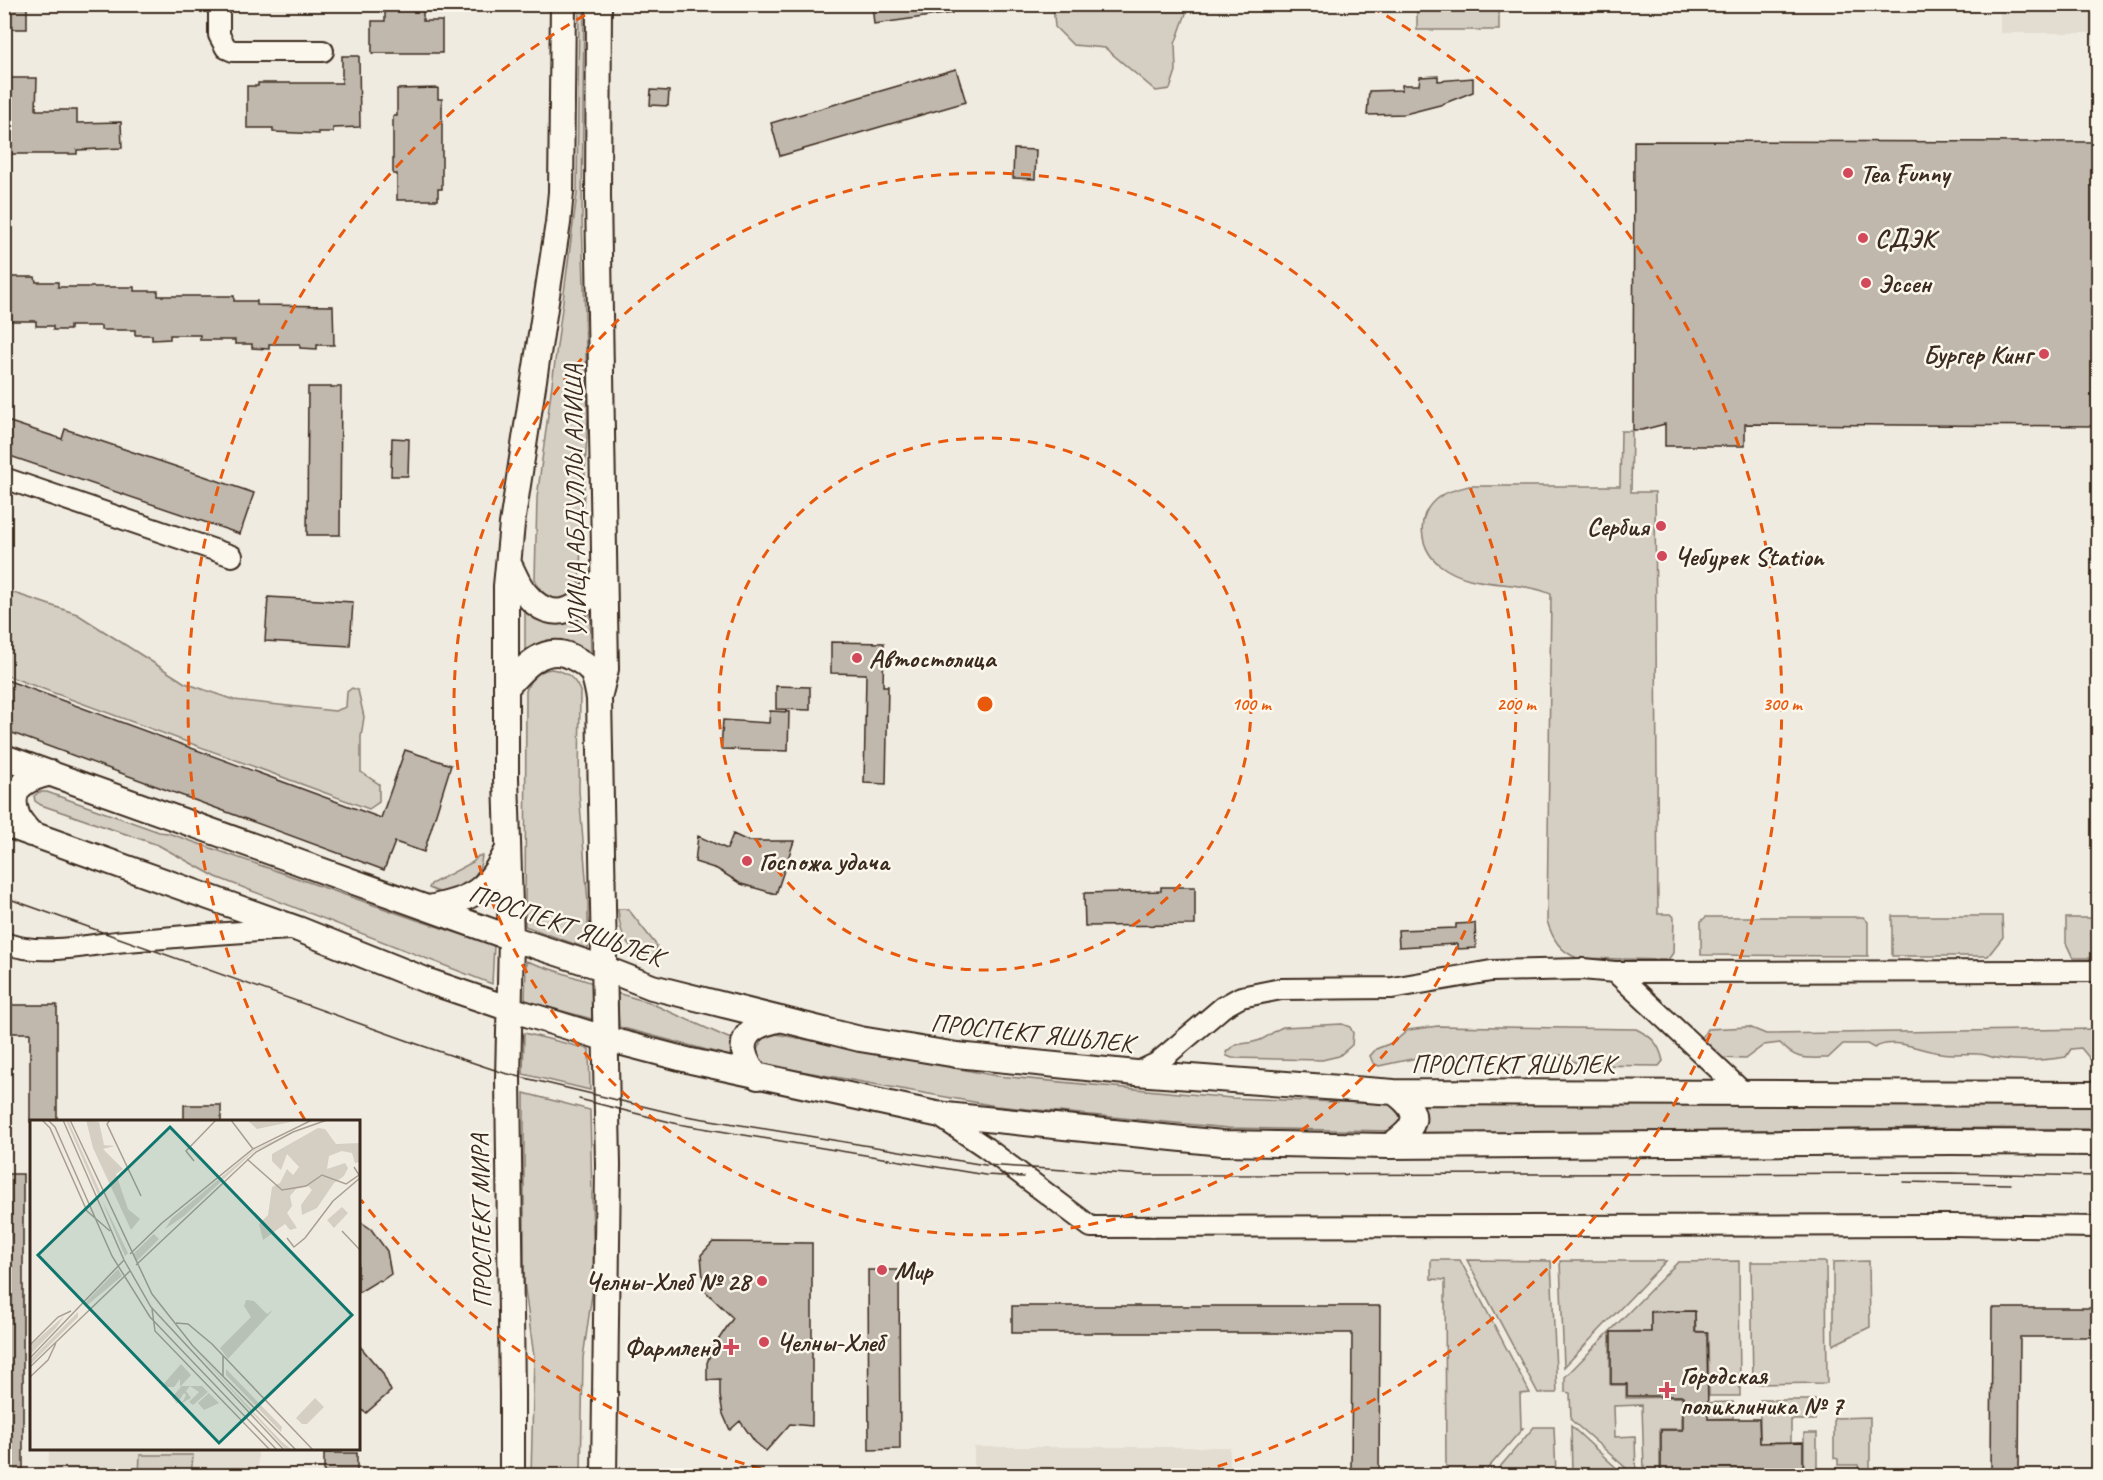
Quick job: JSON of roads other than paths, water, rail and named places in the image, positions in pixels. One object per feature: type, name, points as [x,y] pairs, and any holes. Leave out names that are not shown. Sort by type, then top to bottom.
[{"type":"main road","name":"УЛИЦА АБДУЛЛЫ АЛИША","points":[[510,965],[506,688],[508,564],[512,524],[558,223],[561,192],[563,4]]},
{"type":"main road","name":"УЛИЦА АБДУЛЛЫ АЛИША","points":[[599,4],[598,196],[606,669],[599,698],[607,1040]]},
{"type":"main road","points":[[508,564],[524,592],[537,605],[550,612],[564,612],[580,604],[594,592],[603,577]]},
{"type":"main road","points":[[506,688],[525,665],[540,656],[554,653],[566,654],[579,660],[591,671],[599,698]]},
{"type":"main road","name":"ПРОСПЕКТ ЯШЬЛЕК","points":[[4,757],[652,987],[860,1039],[957,1055],[1136,1073],[1394,1092],[2098,1094]]},
{"type":"main road","points":[[31,834],[17,815],[15,800],[18,787],[31,777],[51,773]]},
{"type":"main road","points":[[4,824],[298,929],[428,981],[510,1010],[607,1040],[758,1077],[936,1114],[1222,1143],[1389,1146],[2098,1143]]},
{"type":"main road","points":[[429,908],[456,903],[481,889],[493,876],[508,849]]},
{"type":"main road","points":[[604,916],[612,937],[627,961],[652,987]]},
{"type":"main road","name":"ПРОСПЕКТ МИРА","points":[[510,965],[508,1079],[513,1474]]},
{"type":"main road","points":[[758,1077],[747,1065],[744,1044],[750,1032],[758,1026],[781,1019]]},
{"type":"main road","points":[[604,1476],[608,1251],[607,1040]]},
{"type":"main road","points":[[1389,1146],[1404,1136],[1413,1124],[1413,1112],[1408,1102],[1394,1092]]},
{"type":"main road","points":[[593,1476],[603,1436]]},
{"type":"street","points":[[219,4],[219,34],[226,48],[233,51],[323,51]]},
{"type":"street","points":[[4,478],[232,556]]},
{"type":"street","points":[[4,943],[17,948],[47,949],[124,941],[298,929]]},
{"type":"street","points":[[1136,1073],[1158,1063],[1223,1007],[1241,997],[1281,989],[1392,988],[1491,971],[1582,969],[1616,972],[2098,971]]},
{"type":"street","points":[[1616,972],[1744,1092]]},
{"type":"street","points":[[936,1114],[985,1147],[1091,1227],[1951,1225],[2098,1227]]},
{"type":"tram line","points":[[4,897],[504,1073],[680,1115],[985,1165],[1143,1175],[1951,1173],[2098,1176]]},
{"type":"tram line","points":[[579,1099],[678,1124],[985,1175],[1024,1177]]},
{"type":"tram line","points":[[1903,1182],[2011,1184]]},
{"type":"place","name":"Tea Funny","points":[[1848,173]]},
{"type":"place","name":"СДЭК","points":[[1863,238]]},
{"type":"place","name":"Эссен","points":[[1866,283]]},
{"type":"place","name":"Бургер Кинг","points":[[2044,354]]},
{"type":"place","name":"Сербия","points":[[1661,526]]},
{"type":"place","name":"Чебурек Station","points":[[1662,556]]},
{"type":"place","name":"Автостолица","points":[[857,658]]},
{"type":"place","name":"Госпожа удача","points":[[747,861]]},
{"type":"place","name":"Мир","points":[[882,1270]]},
{"type":"place","name":"Челны-Хлеб № 28","points":[[762,1281]]},
{"type":"place","name":"Челны-Хлеб","points":[[764,1342]]},
{"type":"place","name":"Фармленд","points":[[731,1347]]},
{"type":"place","name":"Городская поликлиника № 7","points":[[1667,1390]]}]
